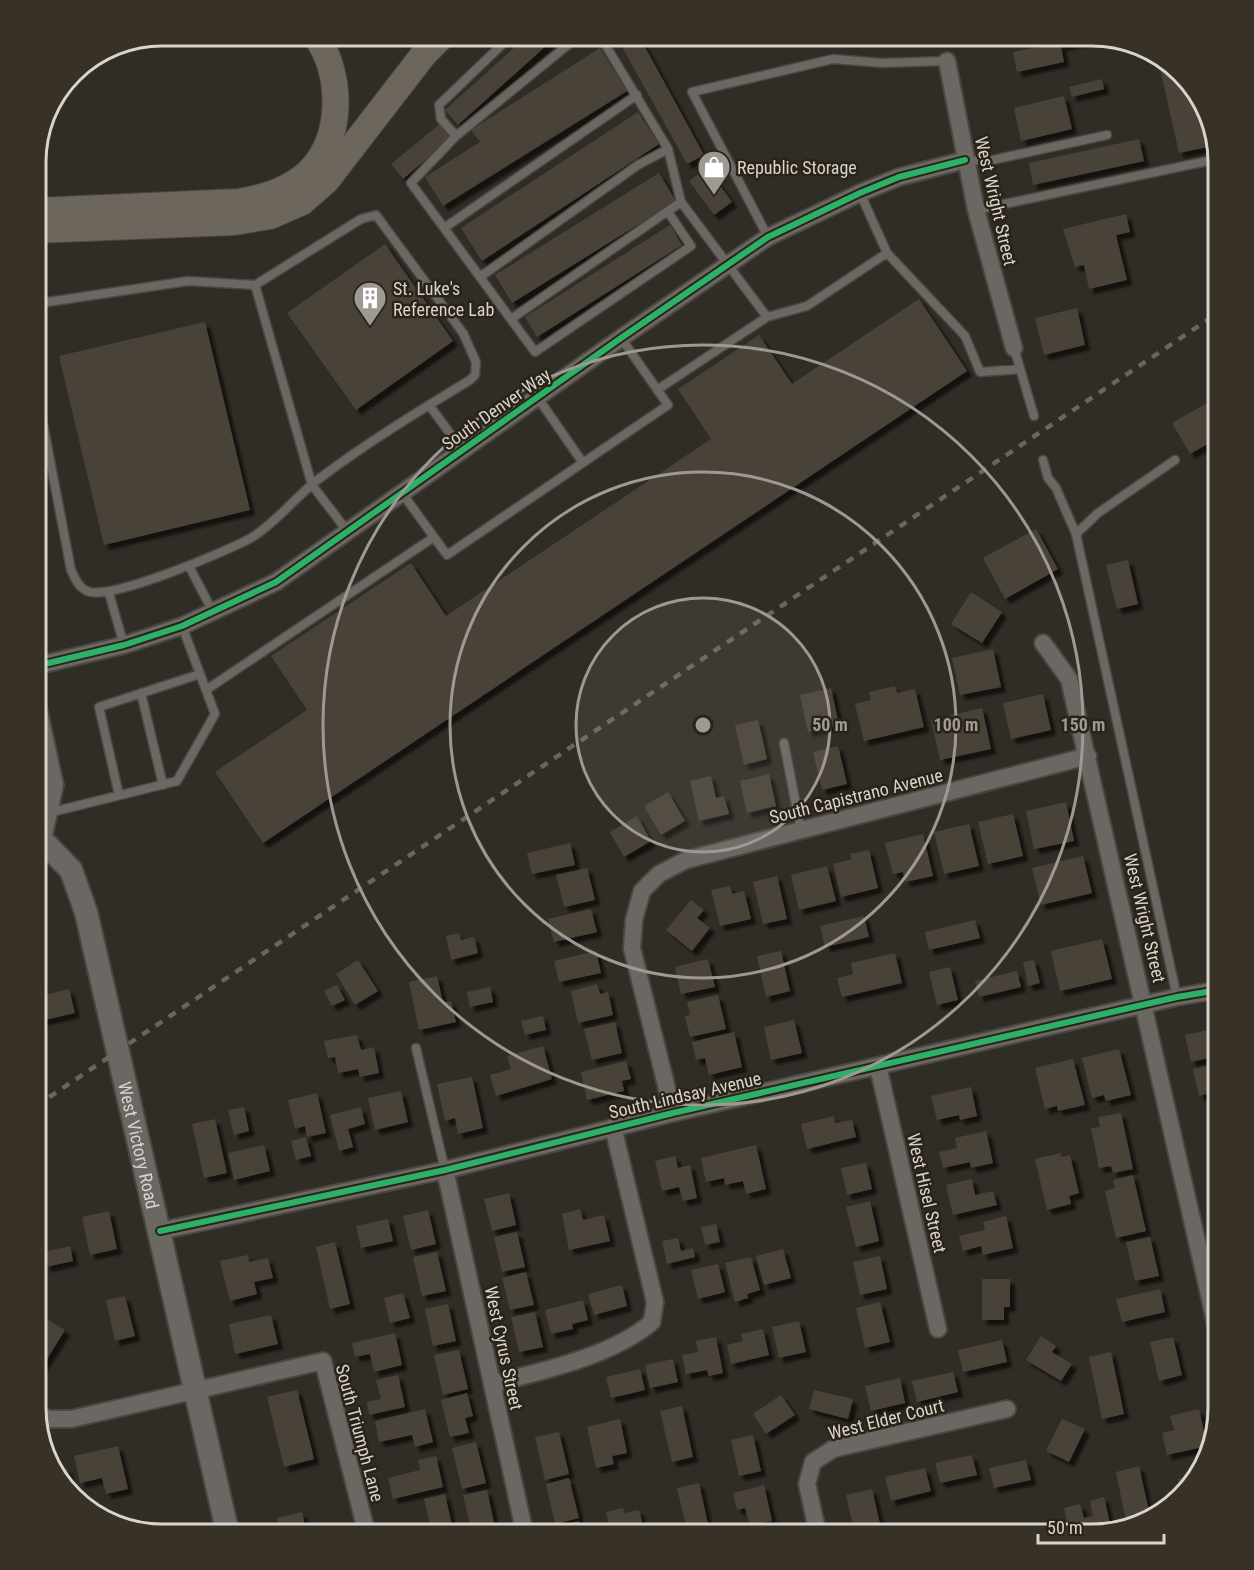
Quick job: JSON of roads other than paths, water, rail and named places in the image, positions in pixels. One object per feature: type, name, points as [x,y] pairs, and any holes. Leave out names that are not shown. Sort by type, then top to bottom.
[{"type":"main road","points":[[47,211],[238,202],[266,197],[290,186],[310,171],[325,151],[334,121],[336,92],[332,72],[321,46]]},
{"type":"main road","points":[[47,230],[234,222],[270,216],[302,202],[326,181],[432,46]]},
{"type":"street","name":"West Wright Street","points":[[947,61],[976,210],[1014,348]]},
{"type":"street","name":"South Denver Way","points":[[47,663],[124,645],[182,626],[276,582],[728,262],[768,237],[899,177],[966,160]]},
{"type":"street","name":"West Wright Street","points":[[1043,643],[1069,680],[1089,756],[1208,1278]]},
{"type":"street","name":"West Victory Road","points":[[47,746],[55,785],[47,813]]},
{"type":"street","name":"South Capistrano Avenue","points":[[673,1113],[632,948],[634,920],[642,891],[659,874],[686,860],[1089,756]]},
{"type":"street","name":"West Victory Road","points":[[46,843],[71,870],[86,912],[226,1524]]},
{"type":"street","name":"South Lindsay Avenue","points":[[160,1231],[445,1170],[613,1127],[1144,1004],[1208,992]]},
{"type":"street","name":"West Hisel Street","points":[[879,1066],[938,1329]]},
{"type":"street","points":[[492,1384],[562,1367],[634,1338],[652,1322],[655,1302],[613,1127]]},
{"type":"street","name":"West Cyrus Street","points":[[445,1170],[523,1524]]},
{"type":"street","name":"South Triumph Lane","points":[[195,1389],[323,1361],[364,1524]]},
{"type":"street","points":[[47,1418],[71,1419],[195,1389]]},
{"type":"street","name":"West Elder Court","points":[[816,1524],[807,1484],[813,1462],[833,1449],[1007,1409]]},
{"type":"lane","points":[[456,136],[441,118],[438,105],[500,46]]},
{"type":"lane","points":[[566,46],[456,136],[411,183],[535,352],[691,246],[668,212]]},
{"type":"lane","points":[[607,46],[668,149],[681,202],[767,317]]},
{"type":"lane","points":[[768,237],[692,92],[833,59],[882,63],[947,61]]},
{"type":"lane","points":[[444,228],[637,95]]},
{"type":"lane","points":[[966,160],[988,162],[1107,135]]},
{"type":"lane","points":[[480,277],[638,165],[668,149]]},
{"type":"lane","points":[[976,210],[1208,161]]},
{"type":"lane","points":[[860,193],[887,253],[965,336],[980,372],[1020,369]]},
{"type":"lane","points":[[511,320],[681,202]]},
{"type":"lane","points":[[47,302],[188,281],[255,285],[361,219],[376,215],[463,333],[476,362],[475,375],[470,380],[429,405],[312,485],[252,537],[189,566],[109,593],[88,592],[78,584],[71,570],[47,443]]},
{"type":"lane","points":[[657,390],[767,317],[807,306],[887,253]]},
{"type":"lane","points":[[255,285],[312,485],[348,533]]},
{"type":"lane","points":[[402,493],[447,555],[668,405],[621,338]]},
{"type":"lane","points":[[1014,348],[1035,416]]},
{"type":"lane","points":[[538,398],[583,463]]},
{"type":"lane","points":[[429,405],[463,451]]},
{"type":"lane","points":[[1043,460],[1048,478],[1056,488],[1076,534],[1177,997]]},
{"type":"lane","points":[[1076,534],[1098,513],[1175,460]]},
{"type":"lane","points":[[206,690],[434,537]]},
{"type":"lane","points":[[189,566],[213,612]]},
{"type":"lane","points":[[109,593],[124,645]]},
{"type":"lane","points":[[47,813],[177,781],[215,714],[182,626]]},
{"type":"lane","points":[[119,795],[99,707],[200,674]]},
{"type":"lane","points":[[141,693],[163,785]]},
{"type":"lane","points":[[784,743],[801,831]]},
{"type":"lane","points":[[416,1048],[445,1170]]},
{"type":"railway","points":[[46,1099],[1208,320]]},
{"type":"place","name":"Republic Storage","points":[[714,196]]},
{"type":"place","name":"St. Luke's Reference Lab","points":[[370,327]]}]
